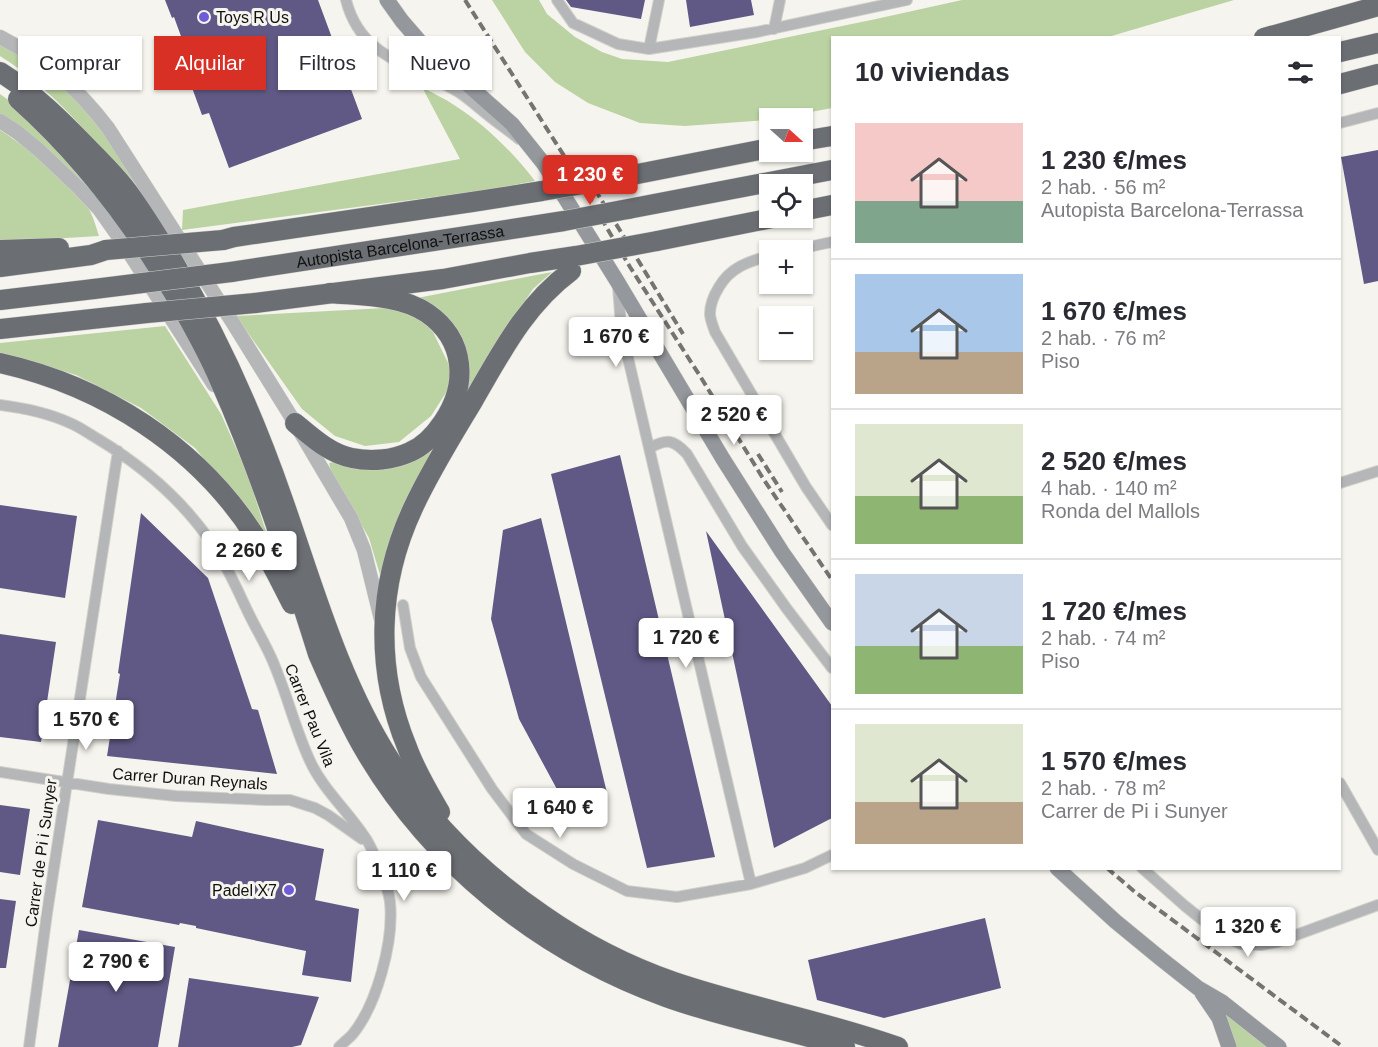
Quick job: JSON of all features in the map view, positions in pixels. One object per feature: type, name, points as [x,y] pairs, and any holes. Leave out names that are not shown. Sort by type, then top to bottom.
[{"type":"highway","points":[[1271,36],[1378,6]]},
{"type":"highway","points":[[1341,52],[1378,43]]},
{"type":"highway","points":[[0,72],[36,97],[69,128],[127,190],[179,271],[209,323],[254,421],[348,683],[368,723],[396,769],[412,792],[457,843],[487,871],[531,906],[572,934],[619,959],[646,971],[731,1000],[848,1031],[898,1047]]},
{"type":"highway","points":[[1341,84],[1378,74]]},
{"type":"highway","points":[[1341,91],[1378,82]]},
{"type":"highway","points":[[0,85],[34,114],[111,199],[162,273],[196,331],[220,379],[266,497],[318,654]]},
{"type":"highway","points":[[813,139],[831,135]]},
{"type":"highway","name":"Autopista Barcelona-Terrassa","points":[[0,267],[94,251],[223,240],[472,202],[759,150]]},
{"type":"highway","name":"Autopista Barcelona-Terrassa","points":[[0,300],[231,272],[564,221],[831,170]]},
{"type":"highway","points":[[813,209],[831,205]]},
{"type":"highway","points":[[0,329],[255,303],[574,264],[603,252],[759,221]]},
{"type":"highway","points":[[0,250],[94,251]]},
{"type":"highway","points":[[457,843],[413,761],[392,703],[386,671],[384,630],[387,597],[396,554],[413,508],[430,476],[527,313],[574,264]]},
{"type":"highway","points":[[294,423],[319,442],[351,458],[381,460],[398,457],[411,452],[438,430],[457,394],[460,368],[458,357],[450,338],[436,320],[426,312],[377,297],[330,293]]},
{"type":"highway","points":[[0,363],[48,376],[114,405],[152,430],[189,459],[224,495],[253,533],[270,561],[361,744],[396,797],[419,826],[449,859],[487,894],[542,935],[576,956],[645,989],[704,1009],[845,1047]]},
{"type":"main road","points":[[387,0],[421,43],[505,117],[534,150],[617,281],[723,459],[782,552],[831,622]]},
{"type":"main road","points":[[1059,870],[1115,921],[1198,988],[1222,1002],[1279,1047]]},
{"type":"main road","points":[[1198,988],[1219,1017],[1229,1047]]},
{"type":"main road","points":[[1219,1017],[1219,1047]]},
{"type":"street","points":[[346,0],[359,29],[380,52],[462,94],[534,150]]},
{"type":"street","points":[[557,0],[573,23],[618,44],[649,49],[774,29],[907,0]]},
{"type":"street","points":[[649,49],[659,0]]},
{"type":"street","points":[[774,29],[780,0]]},
{"type":"street","points":[[0,37],[49,66],[91,106],[108,128],[294,423],[351,518],[364,550],[384,630]]},
{"type":"street","points":[[1341,123],[1378,113]]},
{"type":"street","points":[[0,121],[39,150],[99,208],[237,421]]},
{"type":"street","points":[[813,246],[831,242]]},
{"type":"street","points":[[759,259],[735,268],[724,277],[713,297],[710,315],[715,332],[806,487],[831,524]]},
{"type":"street","points":[[617,281],[625,345],[751,884]]},
{"type":"street","name":"Carrer Pau Vila","points":[[0,405],[46,414],[71,423],[118,451],[151,476],[202,528],[213,544],[270,656],[310,762],[368,843],[379,866],[390,901],[389,936],[380,978],[370,1007],[352,1035],[339,1047]]},
{"type":"street","points":[[650,448],[658,443],[669,441],[679,445],[687,454],[742,546],[831,667]]},
{"type":"street","name":"Carrer de Pi i Sunyer","points":[[29,1047],[46,913],[118,451]]},
{"type":"street","points":[[1341,483],[1378,471]]},
{"type":"street","points":[[403,605],[410,648],[421,677],[492,789],[526,834],[573,864],[627,891],[677,897],[751,884],[806,868],[831,856]]},
{"type":"street","name":"Carrer Duran Reynals","points":[[0,772],[109,789],[176,796],[290,800],[328,815],[368,843]]},
{"type":"street","points":[[1341,785],[1378,850]]},
{"type":"street","points":[[1144,870],[1221,934],[1241,944],[1261,945],[1277,942],[1378,905]]},
{"type":"green space","points":[[492,0],[539,0],[547,14],[575,37],[602,52],[622,59],[668,62],[962,0],[1234,0],[1111,36],[831,36],[831,108],[813,112],[813,108],[759,108],[759,121],[685,126],[640,123],[588,103],[555,82],[525,52]]},
{"type":"green space","points":[[0,45],[18,55],[18,69],[0,56]]},
{"type":"green space","points":[[45,90],[66,90],[72,95],[111,141],[155,217],[103,151]]},
{"type":"green space","points":[[424,90],[450,102],[487,130],[517,159],[535,181],[487,190],[182,230],[183,210],[460,159]]},
{"type":"green space","points":[[0,94],[30,121],[92,188],[91,192],[0,116]]},
{"type":"green space","points":[[0,130],[35,155],[70,186],[89,210],[99,236],[0,242]]},
{"type":"green space","points":[[552,272],[533,289],[484,362],[466,398],[465,363],[417,298]]},
{"type":"green space","points":[[385,308],[416,314],[433,332],[449,365],[449,388],[431,416],[399,442],[365,446],[335,436],[302,409],[236,316]]},
{"type":"green space","points":[[165,326],[221,414],[248,475],[267,535],[195,448],[141,408],[76,375],[14,356],[0,354],[0,343]]},
{"type":"green space","points":[[435,450],[407,498],[381,578],[369,538],[331,471],[329,463],[341,462],[382,470],[406,463]]},
{"type":"green space","points":[[1229,1013],[1270,1047],[1236,1047],[1225,1016]]},
{"type":"building","points":[[165,0],[318,0],[331,36],[278,36],[278,90],[351,90],[362,119],[229,168],[209,113],[202,115],[193,90],[266,90],[266,36],[181,36],[174,17],[172,18]]},
{"type":"building","points":[[566,0],[645,0],[641,19],[571,7]]},
{"type":"building","points":[[686,0],[751,0],[754,15],[690,27]]},
{"type":"building","points":[[1378,150],[1378,281],[1364,284],[1341,157]]},
{"type":"building","points":[[620,455],[715,857],[647,868],[551,474]]},
{"type":"building","points":[[0,505],[77,516],[65,598],[0,588]]},
{"type":"building","points":[[141,513],[208,578],[252,709],[258,710],[277,774],[107,756]]},
{"type":"building","points":[[541,518],[607,793],[559,793],[519,719],[491,619],[503,530]]},
{"type":"building","points":[[706,531],[831,705],[831,819],[774,848]]},
{"type":"building","points":[[0,634],[56,642],[41,742],[0,737]]},
{"type":"building","points":[[0,805],[30,809],[20,875],[0,872]]},
{"type":"building","points":[[98,820],[192,837],[196,821],[324,849],[315,900],[359,909],[351,982],[302,975],[306,951],[196,928],[196,926],[180,923],[179,925],[82,907]]},
{"type":"building","points":[[0,899],[16,901],[6,968],[0,968]]},
{"type":"building","points":[[985,918],[1001,988],[884,1018],[817,1000],[808,960]]},
{"type":"building","points":[[79,930],[175,947],[158,1047],[58,1047]]},
{"type":"building","points":[[189,978],[319,997],[301,1045],[292,1047],[178,1047]]},
{"type":"railway","points":[[465,0],[764,480],[831,579]]},
{"type":"railway","points":[[588,178],[683,334]]},
{"type":"railway","points":[[758,454],[782,492]]},
{"type":"railway","points":[[1109,870],[1135,892],[1343,1047]]},
{"type":"place","name":"Toys R Us","points":[[204,17]]},
{"type":"place","name":"Padel X7","points":[[289,890]]}]
